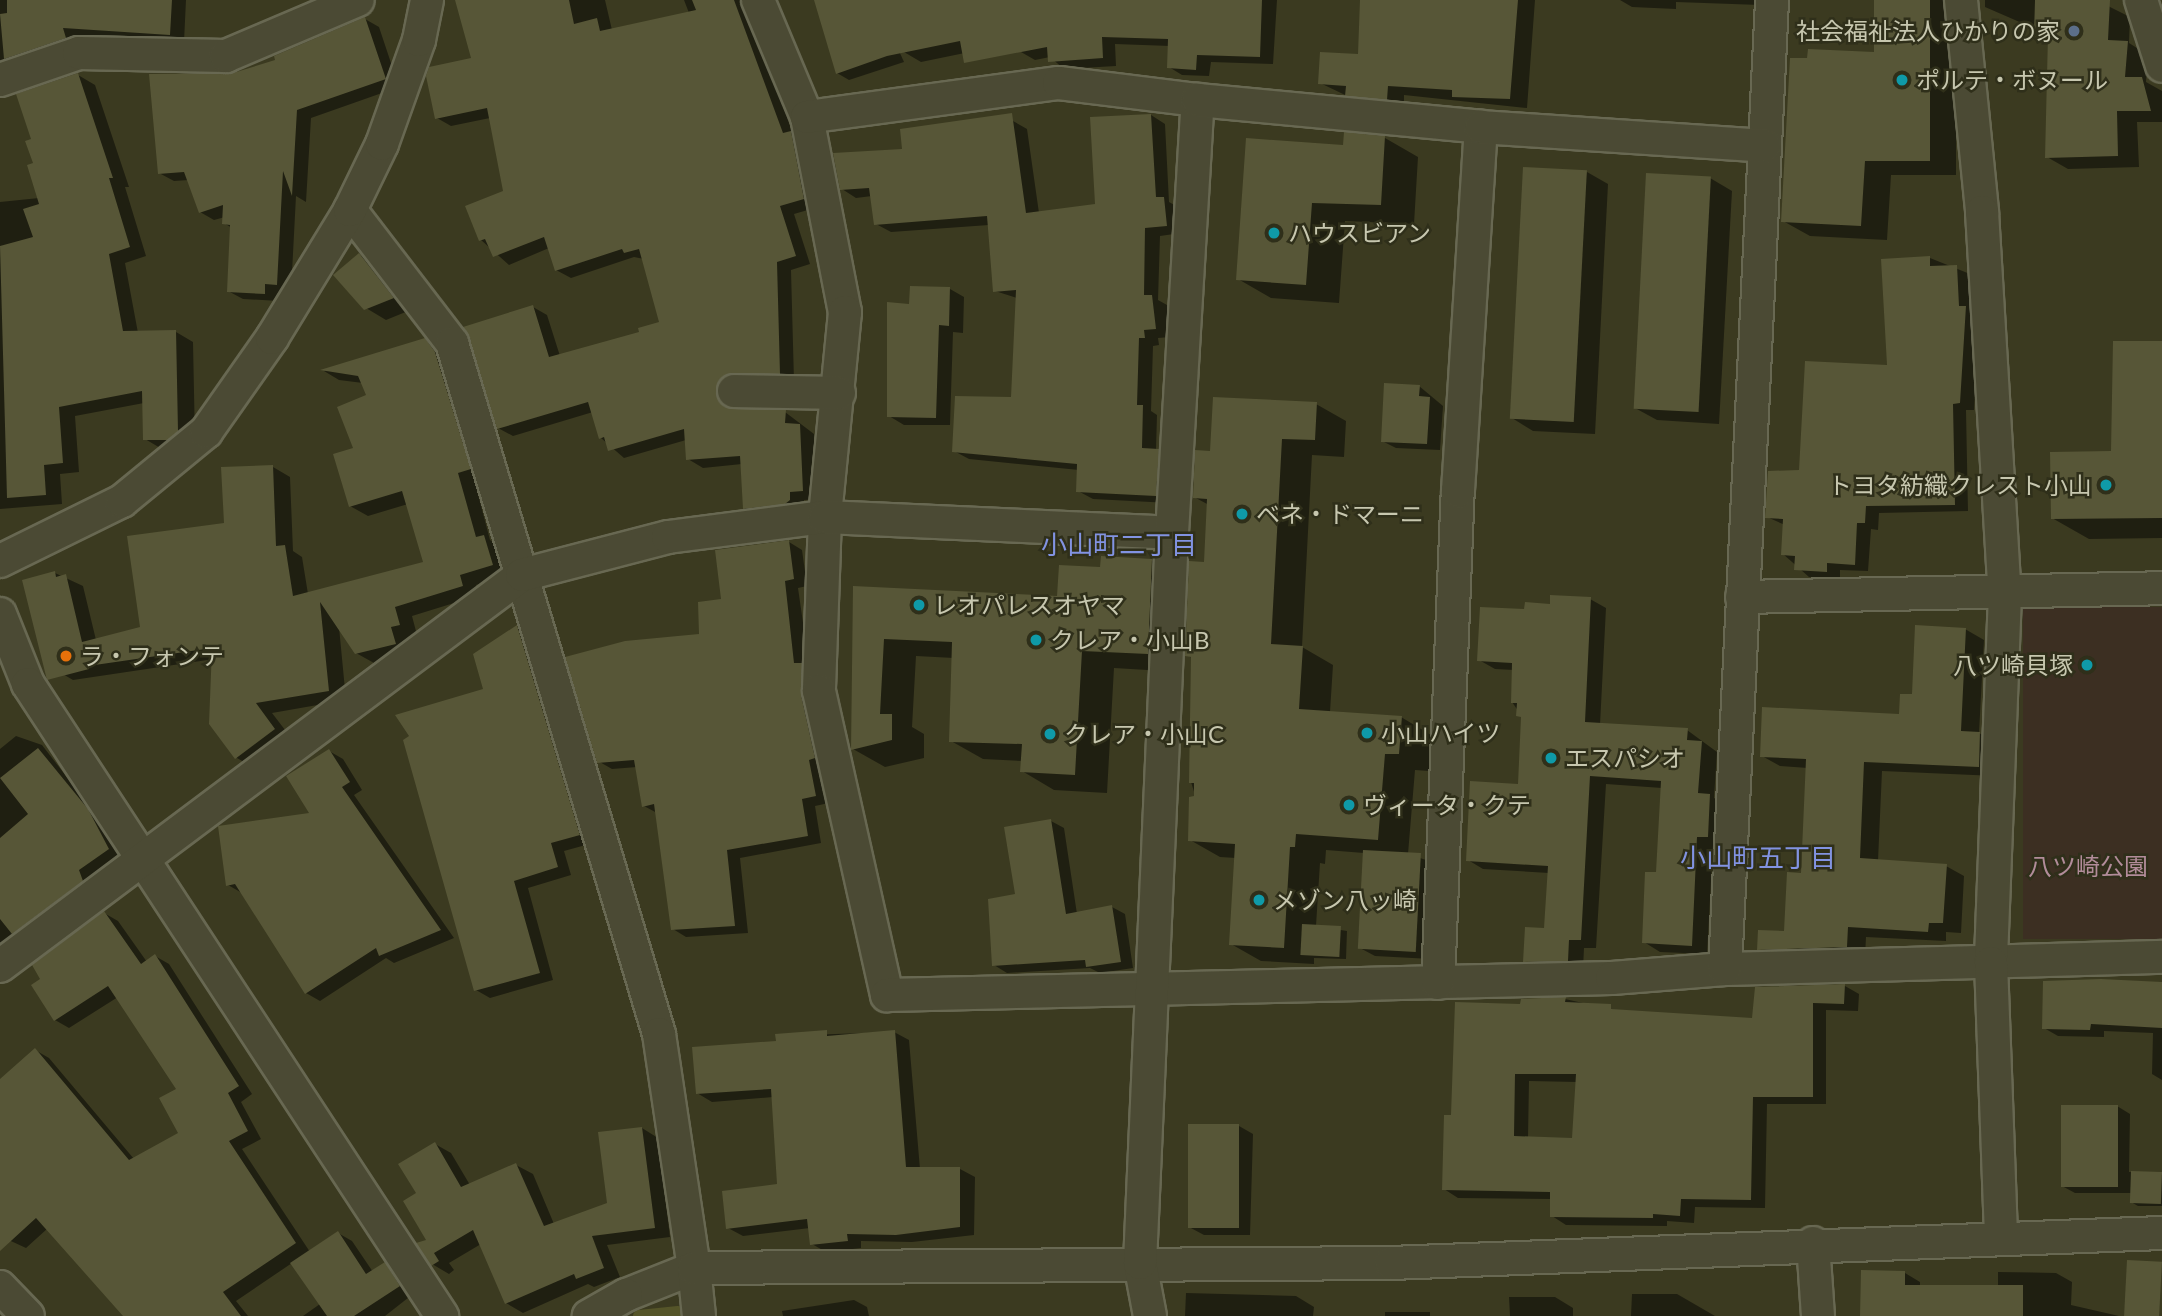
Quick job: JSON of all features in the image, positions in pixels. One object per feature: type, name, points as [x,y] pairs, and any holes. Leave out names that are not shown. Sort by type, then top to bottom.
[{"type":"street","points":[[0,80],[79,53],[226,56],[358,0]]},
{"type":"street","points":[[0,561],[122,501],[206,432],[272,338],[350,210],[382,144],[419,40],[427,0]]},
{"type":"street","points":[[758,0],[807,117],[845,312],[825,517],[819,691],[887,995],[1438,983],[1725,969],[2162,957]]},
{"type":"street","points":[[1725,969],[1772,0]]},
{"type":"street","points":[[1961,0],[1982,212],[2005,594],[1991,963],[2001,1239]]},
{"type":"street","points":[[2141,0],[2162,66]]},
{"type":"street","points":[[807,117],[1059,83],[1198,100],[1480,127],[1764,146]]},
{"type":"street","points":[[1150,1316],[1140,1263],[1172,533],[1198,100]]},
{"type":"street","points":[[1438,983],[1458,491],[1480,127]]},
{"type":"street","points":[[350,210],[452,343],[659,1034],[699,1316]]},
{"type":"street","points":[[734,391],[839,393]]},
{"type":"street","points":[[0,967],[522,575],[668,537],[825,517],[1172,533]]},
{"type":"street","points":[[1742,597],[2005,594],[2162,588]]},
{"type":"street","points":[[0,614],[28,684],[146,857],[442,1316]]},
{"type":"street","points":[[589,1316],[626,1295],[694,1268],[1391,1263],[1813,1243],[2162,1233]]},
{"type":"street","points":[[1813,1243],[1818,1316]]},
{"type":"street","points":[[0,1287],[28,1316]]},
{"type":"green space","name":"八ツ崎公園","points":[[2023,607],[2162,607],[2162,939],[2023,939]]},
{"type":"building","points":[[7,0],[172,0],[170,35],[63,28],[66,38],[4,59],[0,14],[7,13]]},
{"type":"building","points":[[455,0],[569,0],[574,24],[597,18],[600,31],[696,10],[692,0],[734,0],[783,133],[791,131],[804,199],[780,206],[796,256],[777,262],[780,374],[726,375],[716,391],[725,407],[786,410],[785,423],[800,424],[803,491],[790,492],[790,500],[785,504],[743,509],[740,456],[686,460],[684,429],[608,451],[604,437],[599,439],[588,402],[497,429],[463,327],[533,305],[549,357],[639,332],[638,328],[659,322],[639,249],[624,253],[622,249],[555,271],[544,237],[493,257],[485,239],[479,241],[465,206],[503,191],[487,108],[435,119],[426,76],[429,67],[471,58]]},
{"type":"building","points":[[814,0],[1262,0],[1260,57],[1197,55],[1196,70],[1167,68],[1168,39],[1102,37],[1103,58],[1048,62],[1047,47],[964,63],[960,41],[887,56],[836,74]]},
{"type":"building","points":[[1360,0],[1518,0],[1510,99],[1452,97],[1452,90],[1388,86],[1387,100],[1345,96],[1346,86],[1318,84],[1320,52],[1358,54]]},
{"type":"building","points":[[1874,0],[1930,0],[1930,161],[1865,161],[1861,226],[1781,222],[1790,58],[1807,58],[1808,49],[1874,52]]},
{"type":"building","points":[[2035,0],[2110,0],[2108,40],[2128,41],[2125,77],[2142,77],[2151,111],[2117,111],[2118,156],[2045,158],[2048,35],[2034,34]]},
{"type":"building","points":[[365,17],[386,79],[297,110],[292,196],[283,171],[277,285],[265,284],[265,294],[227,292],[230,225],[222,224],[223,205],[199,213],[184,172],[158,174],[149,74],[233,73],[275,60],[274,56]]},
{"type":"building","points":[[78,73],[113,178],[109,178],[130,247],[109,254],[123,331],[176,330],[178,431],[168,440],[143,440],[142,391],[59,407],[63,463],[44,465],[46,495],[7,498],[0,246],[33,237],[23,209],[39,204],[27,165],[33,163],[25,141],[31,139],[16,94]]},
{"type":"building","points":[[1012,113],[1026,213],[1095,204],[1090,117],[1151,114],[1156,197],[1164,197],[1167,226],[1145,228],[1144,295],[1152,295],[1156,329],[1144,330],[1145,338],[1139,338],[1137,405],[1143,405],[1142,448],[1159,449],[1156,496],[1076,492],[1077,464],[952,452],[955,396],[1011,397],[1016,290],[993,292],[987,216],[874,225],[869,188],[840,190],[833,153],[902,149],[900,129]]},
{"type":"building","name":"ハウスビアン","points":[[1344,132],[1385,136],[1381,205],[1312,203],[1306,285],[1236,280],[1246,138],[1343,145]]},
{"type":"building","points":[[1523,167],[1587,170],[1574,422],[1510,419]]},
{"type":"building","points":[[1646,173],[1711,176],[1699,412],[1634,409]]},
{"type":"building","points":[[359,253],[394,298],[364,310],[333,275]]},
{"type":"building","points":[[1930,256],[1930,266],[1957,265],[1959,306],[1966,306],[1960,403],[1953,404],[1955,505],[1866,506],[1865,523],[1857,523],[1855,565],[1827,563],[1827,572],[1794,570],[1795,556],[1781,555],[1783,519],[1765,518],[1768,471],[1799,470],[1805,361],[1887,365],[1881,259]]},
{"type":"building","points":[[910,286],[950,287],[949,326],[939,325],[936,418],[887,417],[887,302],[909,304]]},
{"type":"building","points":[[425,338],[435,352],[471,469],[458,473],[476,537],[484,535],[493,565],[460,575],[463,586],[395,607],[400,625],[391,627],[396,644],[355,654],[320,602],[329,691],[256,703],[275,729],[235,759],[209,724],[212,648],[88,666],[89,669],[47,680],[22,580],[55,571],[56,577],[66,574],[82,642],[140,627],[127,536],[224,523],[221,467],[273,465],[276,546],[285,545],[293,596],[423,562],[402,491],[349,507],[333,454],[353,448],[337,407],[366,395],[358,376],[320,370]]},
{"type":"building","points":[[2113,341],[2162,341],[2162,518],[2051,519],[2050,452],[2111,451]]},
{"type":"building","points":[[1384,383],[1420,385],[1419,396],[1430,397],[1427,444],[1381,442]]},
{"type":"building","points":[[1213,397],[1317,402],[1315,440],[1282,439],[1271,644],[1303,646],[1299,709],[1402,716],[1399,754],[1385,754],[1378,840],[1296,834],[1295,847],[1290,847],[1284,948],[1229,945],[1235,844],[1188,841],[1189,797],[1194,796],[1194,783],[1189,783],[1191,657],[1185,656],[1189,561],[1204,562],[1207,499],[1193,498],[1195,450],[1210,451]]},
{"type":"building","points":[[789,540],[794,579],[785,581],[794,663],[802,663],[801,695],[815,758],[809,760],[816,796],[802,799],[808,836],[727,850],[735,926],[671,930],[654,804],[642,807],[634,760],[597,763],[565,657],[625,641],[699,634],[698,602],[721,599],[715,550]]},
{"type":"building","points":[[1101,556],[1152,559],[1148,654],[1082,651],[1075,775],[1020,772],[1022,744],[949,742],[952,642],[884,639],[880,714],[892,714],[892,740],[851,750],[853,586],[1057,596],[1059,565],[1100,567]]},
{"type":"building","points":[[1550,595],[1591,597],[1585,722],[1688,728],[1687,740],[1702,741],[1698,793],[1710,794],[1708,837],[1697,837],[1692,946],[1642,943],[1645,872],[1656,872],[1661,781],[1590,776],[1581,940],[1569,940],[1568,961],[1523,962],[1525,927],[1544,928],[1548,866],[1466,861],[1470,781],[1518,784],[1521,717],[1516,716],[1517,703],[1511,703],[1512,663],[1477,661],[1480,607],[1524,609],[1525,602],[1550,604]]},
{"type":"building","points":[[517,625],[580,835],[551,843],[558,867],[514,881],[540,973],[474,991],[403,740],[409,736],[395,715],[483,689],[473,654]]},
{"type":"building","points":[[1915,625],[1966,628],[1961,731],[1980,732],[1979,767],[1864,762],[1860,858],[1947,864],[1943,923],[1929,923],[1928,932],[1848,927],[1847,947],[1757,950],[1758,930],[1784,931],[1787,872],[1801,873],[1806,759],[1760,757],[1762,707],[1899,714],[1900,694],[1912,694]]},
{"type":"building","points":[[38,748],[88,809],[109,849],[79,870],[83,881],[12,934],[0,919],[0,838],[28,814],[0,778]]},
{"type":"building","points":[[329,749],[350,782],[342,787],[441,930],[379,956],[376,948],[305,994],[235,884],[226,886],[218,826],[309,813],[286,776]]},
{"type":"building","points":[[1051,819],[1066,914],[1112,905],[1121,962],[1086,967],[1085,960],[992,966],[988,899],[1015,894],[1004,827]]},
{"type":"building","points":[[1363,850],[1421,853],[1416,952],[1358,949]]},
{"type":"building","points":[[104,911],[141,964],[155,954],[239,1086],[228,1093],[248,1131],[229,1141],[296,1243],[223,1292],[241,1316],[123,1316],[36,1218],[0,1251],[0,1079],[35,1048],[129,1160],[178,1133],[159,1098],[176,1089],[108,986],[54,1021],[31,985],[40,979],[32,965]]},
{"type":"building","points":[[1302,924],[1341,926],[1339,957],[1300,955]]},
{"type":"building","points":[[2101,979],[2162,982],[2162,1028],[2091,1024],[2090,1030],[2042,1029],[2043,981]]},
{"type":"building","points":[[1845,984],[1844,1004],[1813,1003],[1813,1097],[1753,1097],[1751,1200],[1681,1199],[1680,1216],[1653,1214],[1653,1218],[1550,1217],[1550,1192],[1442,1190],[1444,1115],[1451,1115],[1455,1002],[1520,1004],[1521,999],[1566,997],[1565,1002],[1611,1004],[1611,1009],[1752,1018],[1755,987]],"holes":[[[1515,1074],[1576,1074],[1572,1138],[1514,1136]]]},
{"type":"building","points":[[827,1030],[827,1036],[895,1030],[906,1167],[960,1167],[960,1227],[896,1235],[847,1234],[848,1241],[810,1245],[807,1219],[726,1229],[722,1191],[777,1184],[771,1089],[696,1094],[692,1047],[776,1041],[775,1034]]},
{"type":"building","points":[[2061,1105],[2118,1105],[2118,1187],[2061,1187]]},
{"type":"building","points":[[1188,1124],[1239,1124],[1239,1228],[1188,1228]]},
{"type":"building","points":[[642,1127],[655,1228],[592,1236],[604,1268],[576,1279],[574,1274],[505,1304],[473,1230],[434,1253],[439,1261],[431,1266],[416,1243],[426,1240],[403,1201],[416,1193],[398,1164],[435,1142],[461,1187],[516,1163],[544,1226],[607,1203],[598,1132]]},
{"type":"building","points":[[2131,1171],[2162,1172],[2161,1204],[2130,1203]]},
{"type":"building","points":[[338,1231],[366,1274],[385,1262],[400,1286],[354,1316],[327,1316],[290,1263]]},
{"type":"building","points":[[2127,1260],[2162,1262],[2159,1316],[2124,1316]]},
{"type":"building","points":[[1861,1270],[1905,1271],[1905,1285],[2023,1285],[2023,1316],[1860,1316]]},
{"type":"waterway","points":[[639,1316],[678,1312]]},
{"type":"place","name":"社会福祉法人ひかりの家","points":[[2074,31]]},
{"type":"place","name":"ポルテ・ボヌール","points":[[1902,80]]},
{"type":"place","name":"ハウスビアン","points":[[1274,233]]},
{"type":"place","name":"トヨタ紡織クレスト小山","points":[[2106,485]]},
{"type":"place","name":"ベネ・ドマーニ","points":[[1242,514]]},
{"type":"place","name":"レオパレスオヤマ","points":[[919,605]]},
{"type":"place","name":"クレア・小山B","points":[[1036,640]]},
{"type":"place","name":"ラ・フォンテ","points":[[66,656]]},
{"type":"place","name":"八ツ崎貝塚","points":[[2087,665]]},
{"type":"place","name":"小山ハイツ","points":[[1367,733]]},
{"type":"place","name":"クレア・小山C","points":[[1050,734]]},
{"type":"place","name":"エスパシオ","points":[[1551,758]]},
{"type":"place","name":"ヴィータ・クテ","points":[[1349,805]]},
{"type":"place","name":"メゾン八ッ崎","points":[[1259,900]]},
{"type":"district","name":"小山町二丁目","points":[[1119,545]]},
{"type":"district","name":"小山町五丁目","points":[[1758,858]]}]
